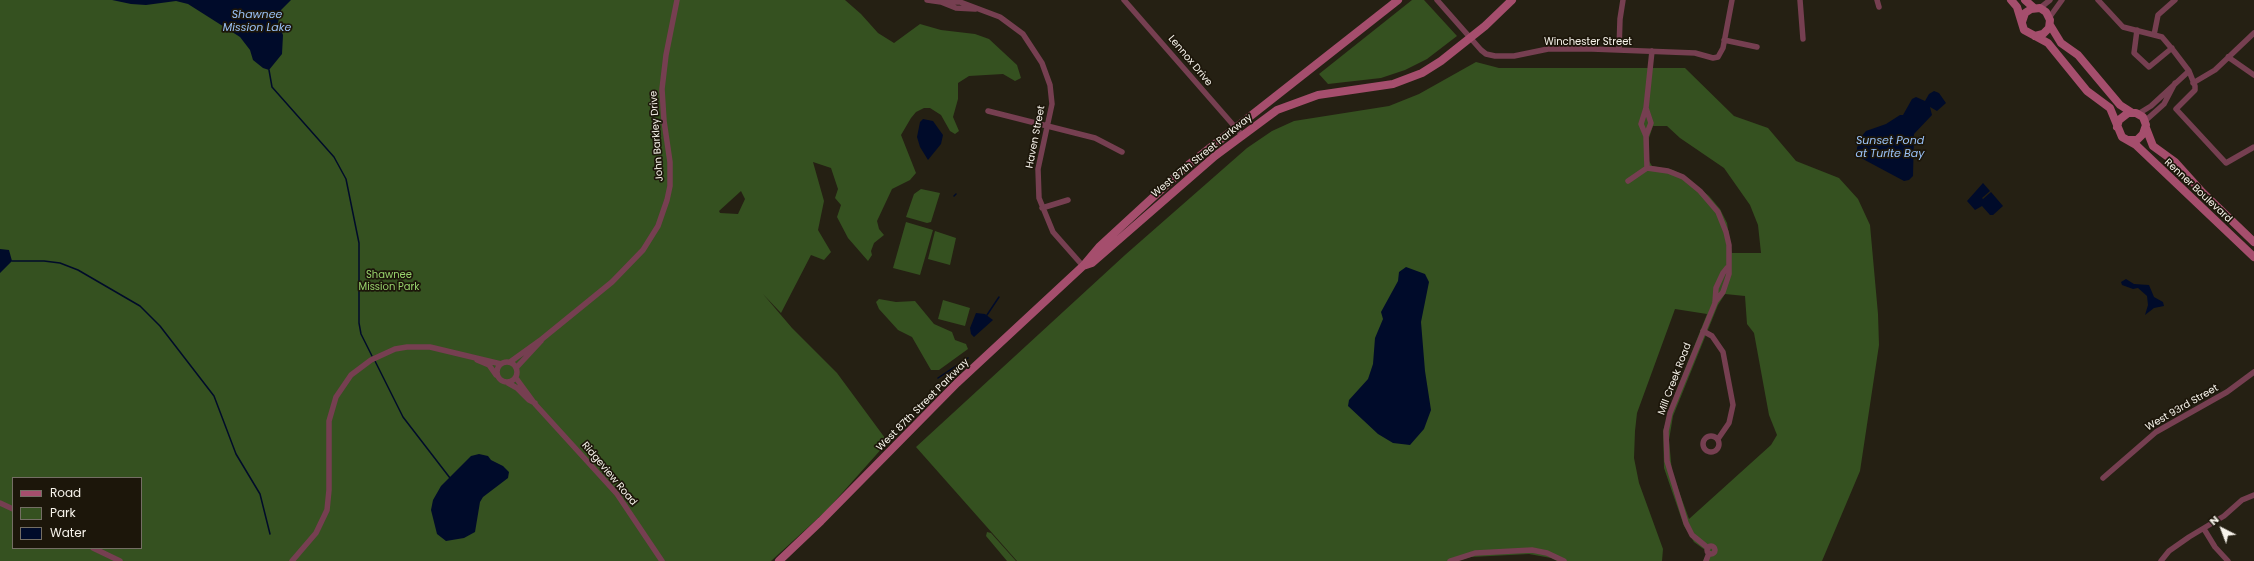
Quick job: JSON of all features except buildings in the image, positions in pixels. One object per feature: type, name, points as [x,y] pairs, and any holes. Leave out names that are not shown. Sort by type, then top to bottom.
[{"type":"main road","name":"West 87th Street Parkway","points":[[779,561],[821,522],[957,383],[1083,266],[1098,248],[1187,166],[1398,0]]},
{"type":"main road","name":"West 87th Street Parkway","points":[[1083,266],[1092,263],[1174,191],[1242,135],[1277,110],[1318,95],[1393,84],[1416,75],[1441,61],[1470,38],[1512,0]]},
{"type":"main road","points":[[2011,0],[2017,7],[2024,30],[2048,43],[2088,91],[2110,108],[2120,134],[2128,140],[2140,138],[2145,124],[2135,113],[2120,105],[2078,55],[2060,43],[2046,12],[2025,0]]},
{"type":"main road","points":[[2022,23],[2025,13],[2037,8]]},
{"type":"main road","points":[[2034,36],[2043,34],[2050,21]]},
{"type":"main road","points":[[2117,127],[2122,116],[2135,113]]},
{"type":"main road","name":"Renner Boulevard","points":[[2145,124],[2156,149],[2175,162],[2202,192],[2254,242]]},
{"type":"main road","name":"Renner Boulevard","points":[[2128,140],[2136,145],[2254,257]]},
{"type":"street","name":"John Barkley Drive","points":[[542,339],[590,302],[627,267],[651,239],[663,214],[667,200],[670,175],[662,90],[666,55],[677,0]]},
{"type":"street","name":"Haven Street","points":[[928,0],[960,2],[988,12],[1009,23],[1023,34],[1038,54],[1050,85],[1052,104],[1038,169],[1038,190],[1042,208],[1055,235],[1083,266]]},
{"type":"street","name":"Lennox Drive","points":[[1124,0],[1242,135]]},
{"type":"street","name":"Winchester Street","points":[[1437,0],[1486,54],[1495,56],[1514,56],[1548,49],[1695,53],[1716,58],[1720,54],[1724,40]]},
{"type":"street","points":[[1619,50],[1620,19],[1623,0]]},
{"type":"street","points":[[1732,0],[1724,40],[1757,46]]},
{"type":"street","points":[[1800,0],[1803,39]]},
{"type":"street","points":[[1877,0],[1880,7]]},
{"type":"street","points":[[2037,8],[2050,0]]},
{"type":"street","points":[[2050,21],[2062,0]]},
{"type":"street","points":[[2098,0],[2123,27],[2162,37],[2172,48],[2189,71],[2194,90],[2176,109],[2226,164],[2254,147]]},
{"type":"street","points":[[2154,35],[2158,15],[2175,0]]},
{"type":"street","points":[[2137,30],[2134,53],[2149,67],[2172,48]]},
{"type":"street","points":[[2193,82],[2215,70],[2254,33]]},
{"type":"street","points":[[1646,136],[1641,124],[1646,108],[1652,66],[1652,51]]},
{"type":"street","points":[[2228,58],[2254,75]]},
{"type":"street","points":[[2135,113],[2151,106],[2189,71]]},
{"type":"street","points":[[2145,124],[2164,104],[2176,82]]},
{"type":"street","points":[[1628,181],[1647,168],[1646,136],[1650,123],[1646,108]]},
{"type":"street","points":[[988,111],[1095,138],[1122,152]]},
{"type":"street","name":"Mill Creek Road","points":[[1647,168],[1676,174],[1700,191],[1718,212],[1726,232],[1728,245],[1727,268],[1722,273],[1716,288],[1715,303],[1670,413],[1666,431],[1666,451],[1670,476],[1686,524],[1692,535],[1708,550],[1706,561]]},
{"type":"street","points":[[1042,208],[1068,200]]},
{"type":"street","points":[[1703,331],[1712,336],[1723,352],[1732,405],[1729,423],[1718,439]]},
{"type":"street","points":[[292,561],[316,533],[327,510],[329,494],[329,421],[336,397],[351,375],[372,360],[395,350],[407,347],[430,348],[500,364],[510,362],[542,339]]},
{"type":"street","points":[[516,368],[538,347],[542,339]]},
{"type":"street","points":[[468,356],[490,365],[502,382],[508,383],[535,404]]},
{"type":"street","points":[[510,362],[516,368],[516,378],[535,404]]},
{"type":"street","points":[[496,375],[497,368],[500,364]]},
{"type":"street","name":"West 93rd Street","points":[[2103,478],[2156,432],[2227,392],[2254,372]]},
{"type":"street","points":[[508,383],[516,378]]},
{"type":"street","name":"Ridgeview Road","points":[[535,404],[617,494],[662,561]]},
{"type":"street","points":[[2161,561],[2169,551],[2224,516],[2242,500],[2254,495]]},
{"type":"street","points":[[0,503],[12,509]]},
{"type":"street","points":[[2204,529],[2215,547],[2228,561]]},
{"type":"street","points":[[95,549],[120,561]]},
{"type":"street","points":[[1450,561],[1475,553],[1532,550],[1547,553],[1564,561]]},
{"type":"green space","name":"Shawnee Mission Park","points":[[0,0],[845,0],[861,14],[878,33],[894,43],[920,24],[941,30],[975,34],[989,39],[1017,65],[1021,78],[1015,81],[1003,74],[969,76],[958,83],[958,99],[953,117],[959,131],[955,134],[950,131],[941,115],[930,108],[924,108],[916,112],[901,135],[916,173],[910,180],[892,189],[877,221],[879,229],[884,235],[874,243],[871,251],[872,255],[868,261],[848,238],[837,217],[841,205],[835,198],[838,189],[831,168],[813,162],[824,201],[818,230],[831,252],[824,260],[811,255],[781,313],[763,294],[792,328],[837,373],[885,438],[884,446],[827,510],[771,561],[0,561]],"holes":[[[741,191],[745,199],[738,214],[720,213],[719,211]]]},
{"type":"green space","points":[[1412,0],[1424,0],[1457,36],[1427,59],[1405,70],[1381,78],[1328,84],[1319,74]]},
{"type":"green space","points":[[1476,62],[1499,68],[1685,68],[1734,116],[1768,128],[1796,161],[1839,178],[1858,199],[1870,225],[1878,314],[1879,345],[1860,471],[1822,561],[1703,561],[1706,555],[1705,550],[1694,542],[1684,526],[1664,468],[1663,431],[1673,399],[1707,314],[1675,309],[1637,413],[1635,431],[1634,458],[1639,483],[1663,549],[1662,561],[1557,561],[1551,558],[1529,554],[1471,557],[1458,561],[1017,561],[916,447],[1125,255],[1247,148],[1272,131],[1294,121],[1389,106],[1419,94]],"holes":[[[1653,126],[1667,126],[1680,138],[1724,168],[1750,205],[1758,225],[1761,253],[1732,253],[1727,223],[1720,209],[1709,196],[1685,176],[1673,170],[1652,166],[1649,161],[1649,138]],[[1725,294],[1745,296],[1747,324],[1754,333],[1769,415],[1777,435],[1771,445],[1689,519],[1672,472],[1669,440],[1673,416],[1718,305]]]},
{"type":"green space","points":[[921,189],[940,193],[931,222],[927,223],[906,217],[914,194]]},
{"type":"green space","points":[[906,222],[933,230],[920,275],[893,268]]},
{"type":"green space","points":[[935,231],[956,238],[950,265],[928,259]]},
{"type":"green space","points":[[879,299],[896,302],[915,301],[934,324],[952,332],[955,340],[966,344],[968,349],[939,370],[931,370],[912,337],[898,330],[879,309],[876,302]]},
{"type":"green space","points":[[943,300],[970,308],[965,326],[938,319]]},
{"type":"green space","points":[[987,532],[991,533],[1016,561],[1007,561],[986,536]]},
{"type":"water","name":"Shawnee Mission Lake","points":[[112,0],[291,0],[281,10],[278,23],[283,35],[282,54],[269,70],[263,68],[253,60],[250,50],[240,37],[188,4],[176,1],[146,5]]},
{"type":"water","name":"Sunset Pond at Turlte Bay","points":[[1934,91],[1939,93],[1946,103],[1937,111],[1930,107],[1932,115],[1914,134],[1913,176],[1909,180],[1904,181],[1861,158],[1857,153],[1857,148],[1860,138],[1866,131],[1886,124],[1900,115],[1903,115],[1912,99],[1916,97],[1925,101],[1929,94]]},
{"type":"water","points":[[923,119],[933,121],[943,135],[941,144],[928,160],[920,147],[917,137],[920,122]]},
{"type":"water","points":[[1983,183],[1990,191],[1982,198],[1983,199],[1991,192],[2003,206],[1993,215],[1990,215],[1982,206],[1975,210],[1967,201]]},
{"type":"water","points":[[0,249],[9,250],[12,261],[0,273]]},
{"type":"water","points":[[1406,267],[1425,274],[1429,282],[1421,322],[1425,371],[1431,410],[1424,429],[1410,445],[1393,443],[1378,434],[1348,406],[1349,400],[1368,379],[1373,364],[1375,338],[1383,319],[1381,312],[1398,281],[1399,272]]},
{"type":"water","points":[[2126,279],[2134,284],[2149,285],[2154,297],[2163,302],[2164,306],[2154,308],[2145,315],[2148,305],[2147,296],[2138,288],[2133,289],[2122,285],[2121,282]]},
{"type":"water","points":[[976,313],[985,314],[993,320],[974,337],[971,334],[970,328]]},
{"type":"water","points":[[479,454],[488,456],[491,460],[503,466],[509,472],[508,478],[483,497],[480,502],[475,532],[464,538],[446,541],[437,534],[431,510],[433,500],[441,486],[471,456]]},
{"type":"waterway","points":[[269,70],[272,87],[334,157],[346,179],[359,243],[359,323],[361,334],[372,356]]},
{"type":"waterway","points":[[12,261],[44,261],[60,263],[78,270],[140,306],[160,326],[214,396],[236,454],[260,494],[270,534]]},
{"type":"waterway","points":[[987,315],[999,297]]},
{"type":"waterway","points":[[938,378],[968,358]]},
{"type":"waterway","points":[[375,361],[403,417],[450,478]]}]
